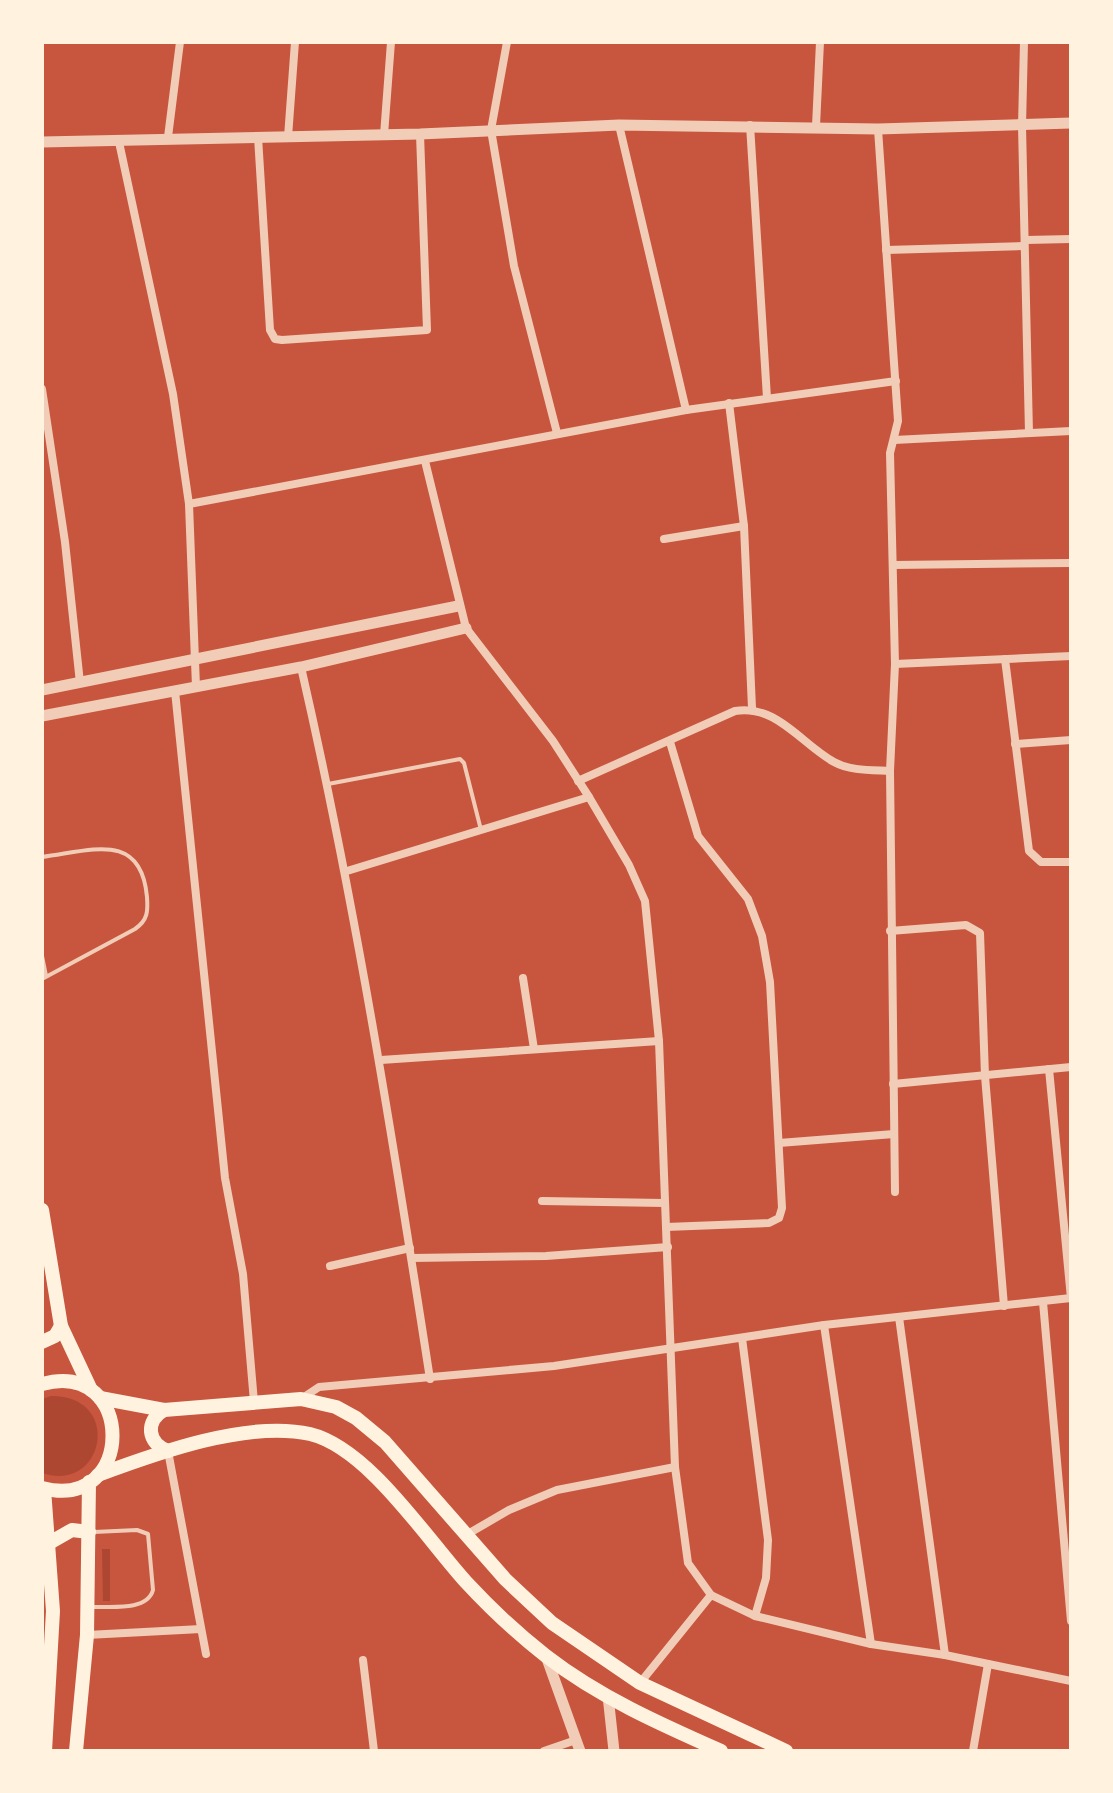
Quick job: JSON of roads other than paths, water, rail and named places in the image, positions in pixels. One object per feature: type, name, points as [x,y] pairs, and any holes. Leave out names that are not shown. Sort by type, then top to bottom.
[{"type":"main road","points":[[42,1210],[61,1326],[114,1428],[111,1453],[94,1478],[89,1532],[87,1635],[76,1751]]},
{"type":"main road","points":[[42,1342],[55,1336],[61,1326]]},
{"type":"main road","points":[[42,1384],[66,1381],[95,1394],[164,1410],[301,1399],[336,1407],[372,1430],[466,1535],[552,1623],[640,1683],[786,1751]]},
{"type":"main road","points":[[164,1410],[153,1419],[150,1432],[156,1444],[168,1451]]},
{"type":"main road","points":[[45,1751],[51,1542],[43,1488],[68,1490],[168,1451],[276,1431],[312,1435],[344,1448],[375,1477],[468,1584],[546,1656],[608,1696],[721,1751]]},
{"type":"main road","points":[[51,1542],[72,1530],[89,1532]]},
{"type":"street","points":[[168,137],[180,42]]},
{"type":"street","points":[[288,137],[295,42]]},
{"type":"street","points":[[384,135],[391,42]]},
{"type":"street","points":[[507,42],[491,130],[514,266],[557,433]]},
{"type":"street","points":[[816,126],[820,42]]},
{"type":"street","points":[[1024,42],[1022,126],[1029,433]]},
{"type":"street","points":[[42,142],[420,134],[619,125],[878,129],[1071,123]]},
{"type":"street","points":[[619,125],[686,410]]},
{"type":"street","points":[[750,125],[767,398]]},
{"type":"street","points":[[878,129],[898,421],[890,453],[895,664],[890,771],[895,1192]]},
{"type":"street","points":[[258,137],[270,330],[275,339],[282,340],[427,330],[420,134]]},
{"type":"street","points":[[119,142],[173,394],[189,504],[196,687]]},
{"type":"street","points":[[886,250],[1071,239]]},
{"type":"street","points":[[189,504],[686,410],[896,381]]},
{"type":"street","points":[[42,389],[65,542],[80,683]]},
{"type":"street","points":[[729,403],[744,526],[752,708]]},
{"type":"street","points":[[894,440],[1071,431]]},
{"type":"street","points":[[425,461],[458,606],[466,628],[553,741],[629,865],[645,901],[659,1041],[675,1467],[683,1549],[698,1581],[711,1595],[755,1616],[871,1644],[945,1655],[1071,1681]]},
{"type":"street","points":[[664,539],[744,526]]},
{"type":"street","points":[[893,565],[1071,563]]},
{"type":"street","points":[[42,690],[194,662],[458,606]]},
{"type":"street","points":[[42,716],[301,667],[466,628]]},
{"type":"street","points":[[895,664],[1071,656]]},
{"type":"street","points":[[1005,659],[1029,851],[1041,862],[1071,862]]},
{"type":"street","points":[[301,667],[347,871],[381,1060],[430,1379]]},
{"type":"street","points":[[175,691],[223,1163],[243,1274],[254,1402]]},
{"type":"street","points":[[578,781],[735,711],[752,708],[786,724],[837,764],[890,771]]},
{"type":"street","points":[[1015,744],[1071,740]]},
{"type":"street","points":[[666,1227],[775,1222],[782,1213],[770,982],[762,936],[748,899],[698,836],[670,742]]},
{"type":"street","points":[[347,871],[481,833],[589,797]]},
{"type":"street","points":[[890,931],[966,925],[978,930],[985,1076],[1004,1306]]},
{"type":"street","points":[[523,978],[534,1049]]},
{"type":"street","points":[[381,1060],[659,1041]]},
{"type":"street","points":[[893,1084],[1071,1067]]},
{"type":"street","points":[[301,1399],[319,1387],[554,1366],[824,1325],[1071,1298],[1049,1069]]},
{"type":"street","points":[[779,1143],[894,1134]]},
{"type":"street","points":[[542,1201],[664,1203]]},
{"type":"street","points":[[330,1266],[411,1253],[546,1256],[668,1247]]},
{"type":"street","points":[[1043,1302],[1071,1621]]},
{"type":"street","points":[[899,1317],[945,1655]]},
{"type":"street","points":[[824,1325],[871,1644]]},
{"type":"street","points":[[742,1338],[768,1540],[766,1578],[755,1616]]},
{"type":"street","points":[[168,1451],[206,1654]]},
{"type":"street","points":[[466,1535],[509,1510],[557,1490],[675,1467]]},
{"type":"street","points":[[640,1683],[711,1595]]},
{"type":"street","points":[[87,1635],[201,1629]]},
{"type":"street","points":[[544,1751],[578,1745],[546,1656]]},
{"type":"street","points":[[363,1660],[374,1751]]},
{"type":"street","points":[[973,1751],[988,1664]]},
{"type":"street","points":[[608,1696],[614,1751]]},
{"type":"lane","points":[[328,784],[460,759],[464,763],[481,833]]},
{"type":"lane","points":[[42,857],[106,850],[128,853],[142,868],[148,905],[146,919],[135,929],[44,977],[42,956]]},
{"type":"lane","points":[[87,1607],[143,1603],[150,1598],[153,1590],[148,1534],[137,1530],[89,1532]]}]
